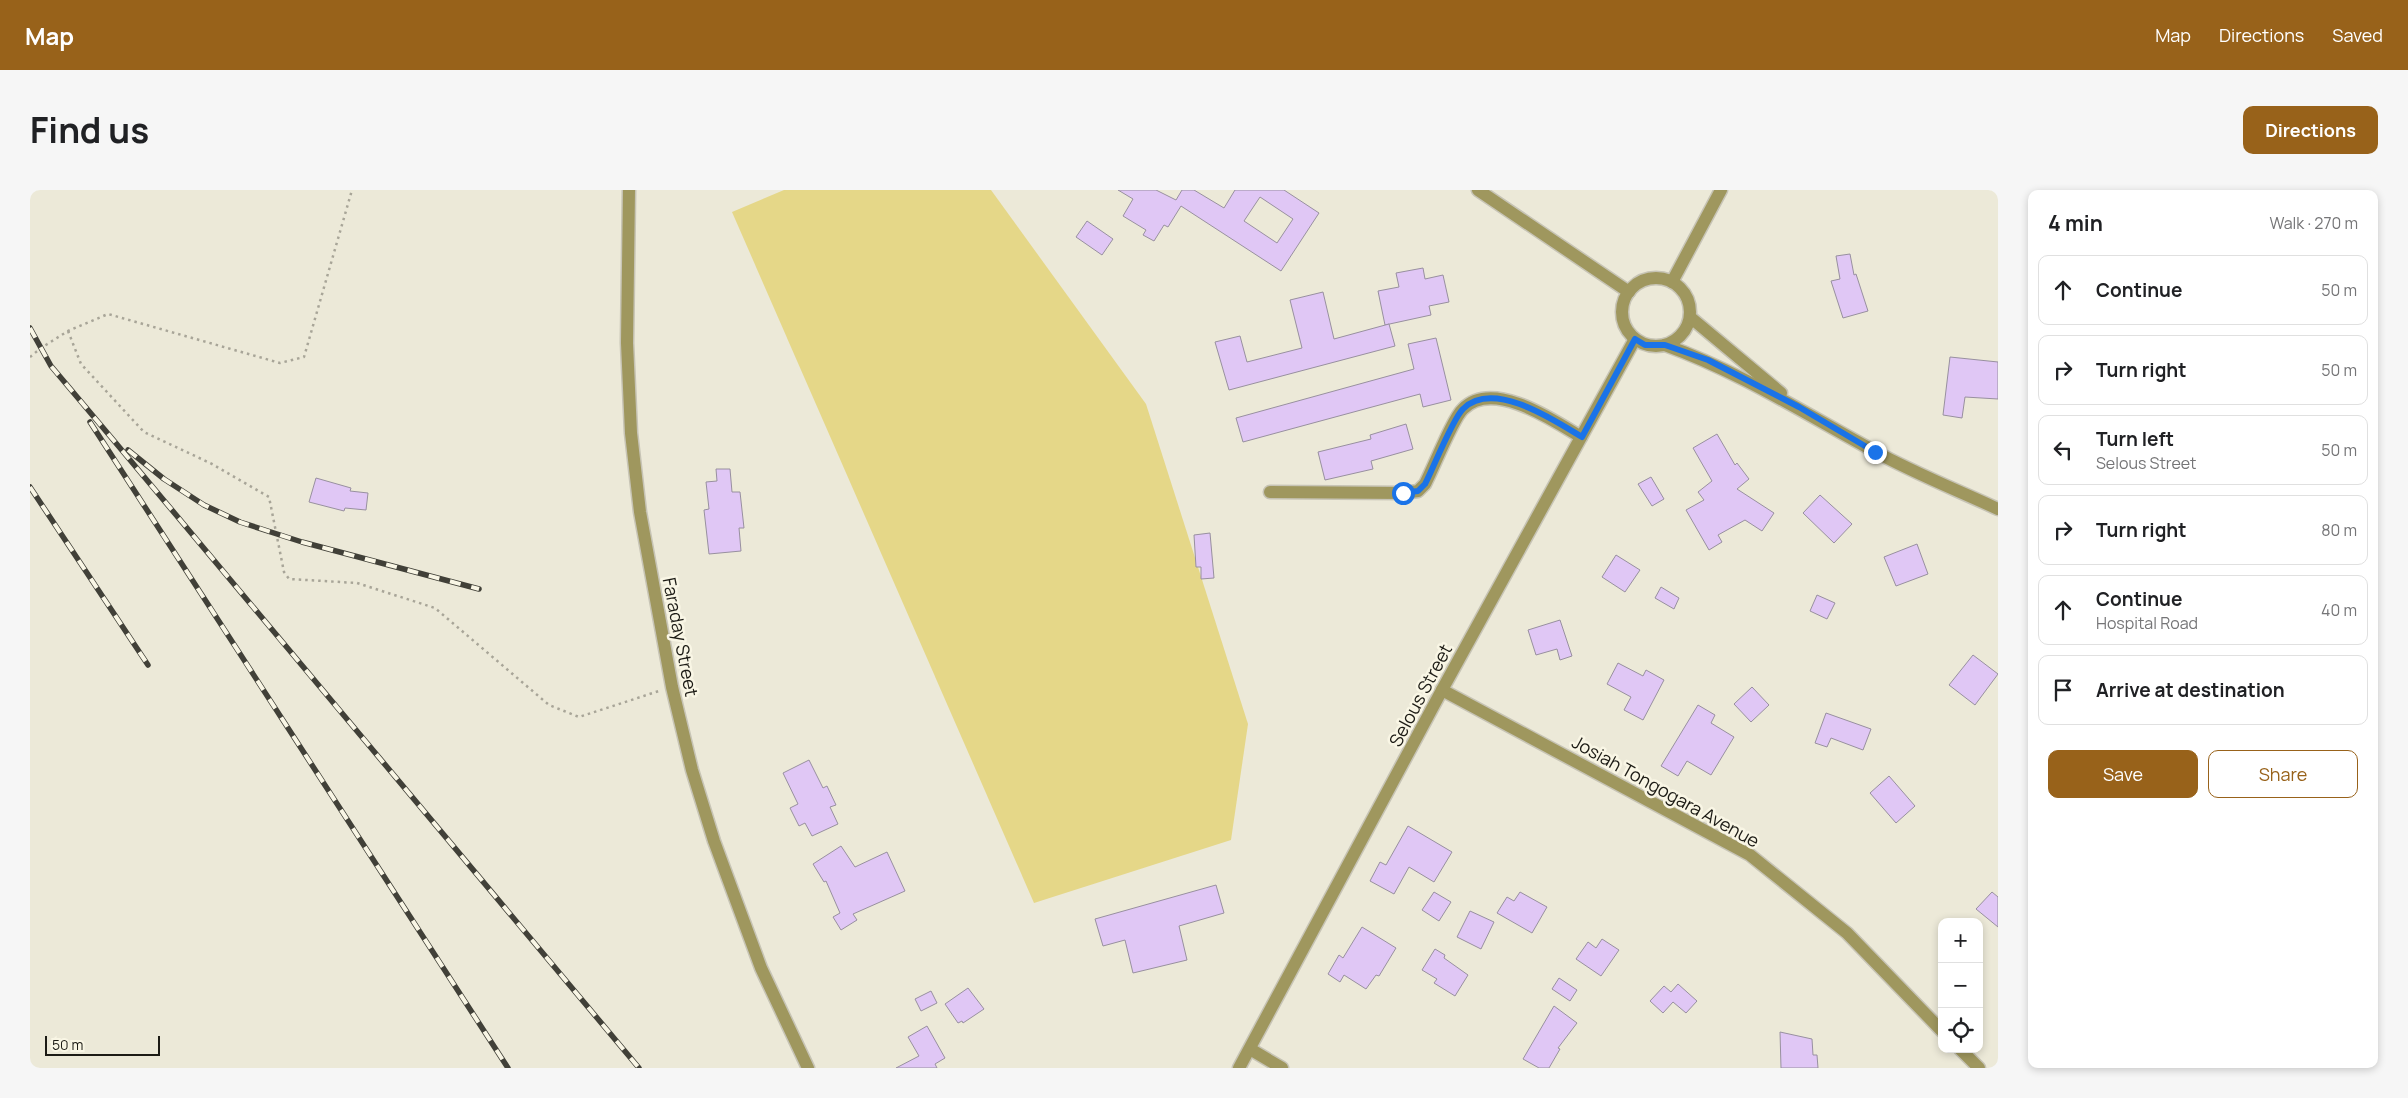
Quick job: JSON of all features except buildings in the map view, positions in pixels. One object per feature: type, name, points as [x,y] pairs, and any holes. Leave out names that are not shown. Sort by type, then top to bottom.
[{"type":"street","name":"Faraday Street","points":[[629,190],[627,343],[631,433],[640,512],[672,687],[692,770],[714,841],[761,968],[808,1068]]},
{"type":"street","points":[[1478,190],[1629,292]]},
{"type":"street","points":[[1672,282],[1721,190]]},
{"type":"street","points":[[1665,345],[1679,338],[1686,329],[1690,318],[1690,306],[1686,295],[1672,282],[1657,278],[1646,280],[1629,292],[1624,301],[1622,317],[1628,332],[1635,339],[1645,345],[1665,345],[1708,360],[1799,407],[1875,452],[1998,509]]},
{"type":"street","points":[[1690,318],[1799,407]]},
{"type":"street","name":"Selous Street","points":[[1239,1068],[1442,690],[1635,339]]},
{"type":"street","points":[[1270,492],[1403,493],[1418,491],[1425,484],[1462,410],[1475,400],[1493,397],[1542,413],[1582,437]]},
{"type":"street","name":"Josiah Tongogara Avenue","points":[[1442,690],[1750,855],[1847,932],[1938,1027]]},
{"type":"street","points":[[1250,1049],[1282,1068]]},
{"type":"street","points":[[1964,1053],[1979,1068]]},
{"type":"path","points":[[30,357],[68,331],[108,314],[280,363],[304,356],[352,190]]},
{"type":"path","points":[[68,331],[80,364],[144,432],[212,464],[269,497],[284,572],[289,579],[357,583],[435,608],[549,705],[579,717],[672,687]]},
{"type":"shaded area","points":[[784,190],[991,190],[1146,404],[1248,724],[1231,840],[1034,903],[732,212]]},
{"type":"railway","points":[[30,328],[51,366],[639,1068]]},
{"type":"railway","points":[[90,422],[508,1068]]},
{"type":"railway","points":[[128,450],[164,479],[204,505],[240,522],[302,542],[479,589]]},
{"type":"railway","points":[[30,487],[148,665]]},
{"type":"route","points":[[1403,493],[1418,491],[1425,484],[1462,410],[1475,400],[1493,397],[1542,413],[1582,437],[1635,339],[1645,345],[1665,345],[1708,360],[1799,407],[1875,452]]}]
